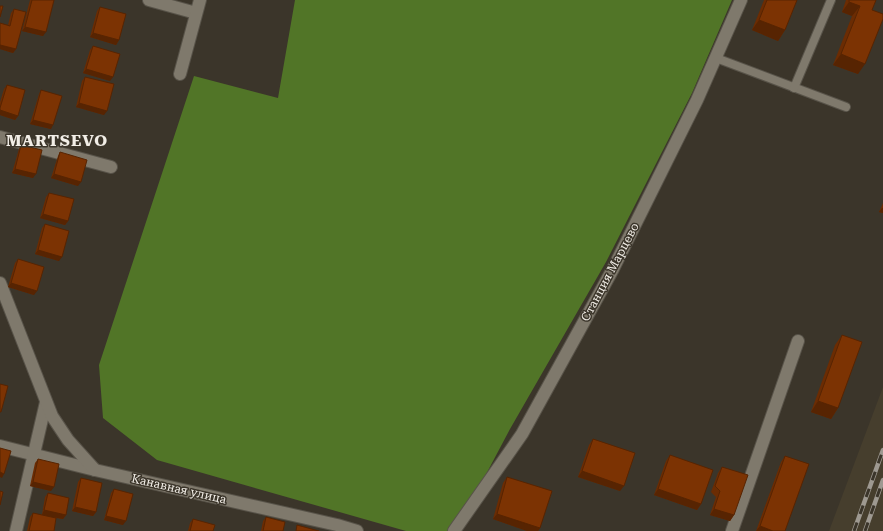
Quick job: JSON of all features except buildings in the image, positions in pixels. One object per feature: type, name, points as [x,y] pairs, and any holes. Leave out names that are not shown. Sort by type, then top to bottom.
[{"type":"street","points":[[149,0],[196,13]]},
{"type":"street","points":[[180,74],[200,0]]},
{"type":"street","name":"Станция Марцево","points":[[454,531],[522,434],[613,269],[697,100],[741,0]]},
{"type":"street","points":[[0,136],[111,167]]},
{"type":"street","points":[[0,283],[52,416],[68,440],[95,470]]},
{"type":"street","points":[[732,531],[798,341]]},
{"type":"street","points":[[16,531],[46,402]]},
{"type":"street","name":"Канавная улица","points":[[0,446],[337,528],[357,531]]},
{"type":"lane","points":[[794,88],[831,0]]},
{"type":"lane","points":[[716,58],[846,107]]},
{"type":"shaded area","points":[[883,387],[883,531],[829,531]]},
{"type":"green space","points":[[295,0],[732,0],[692,93],[606,262],[510,429],[456,531],[406,531],[157,460],[103,418],[99,365],[194,76],[278,98]]},
{"type":"railway","points":[[854,531],[883,450]]},
{"type":"railway","points":[[865,531],[883,480]]},
{"type":"district","name":"MARTSEVO","points":[[57,140]]}]
